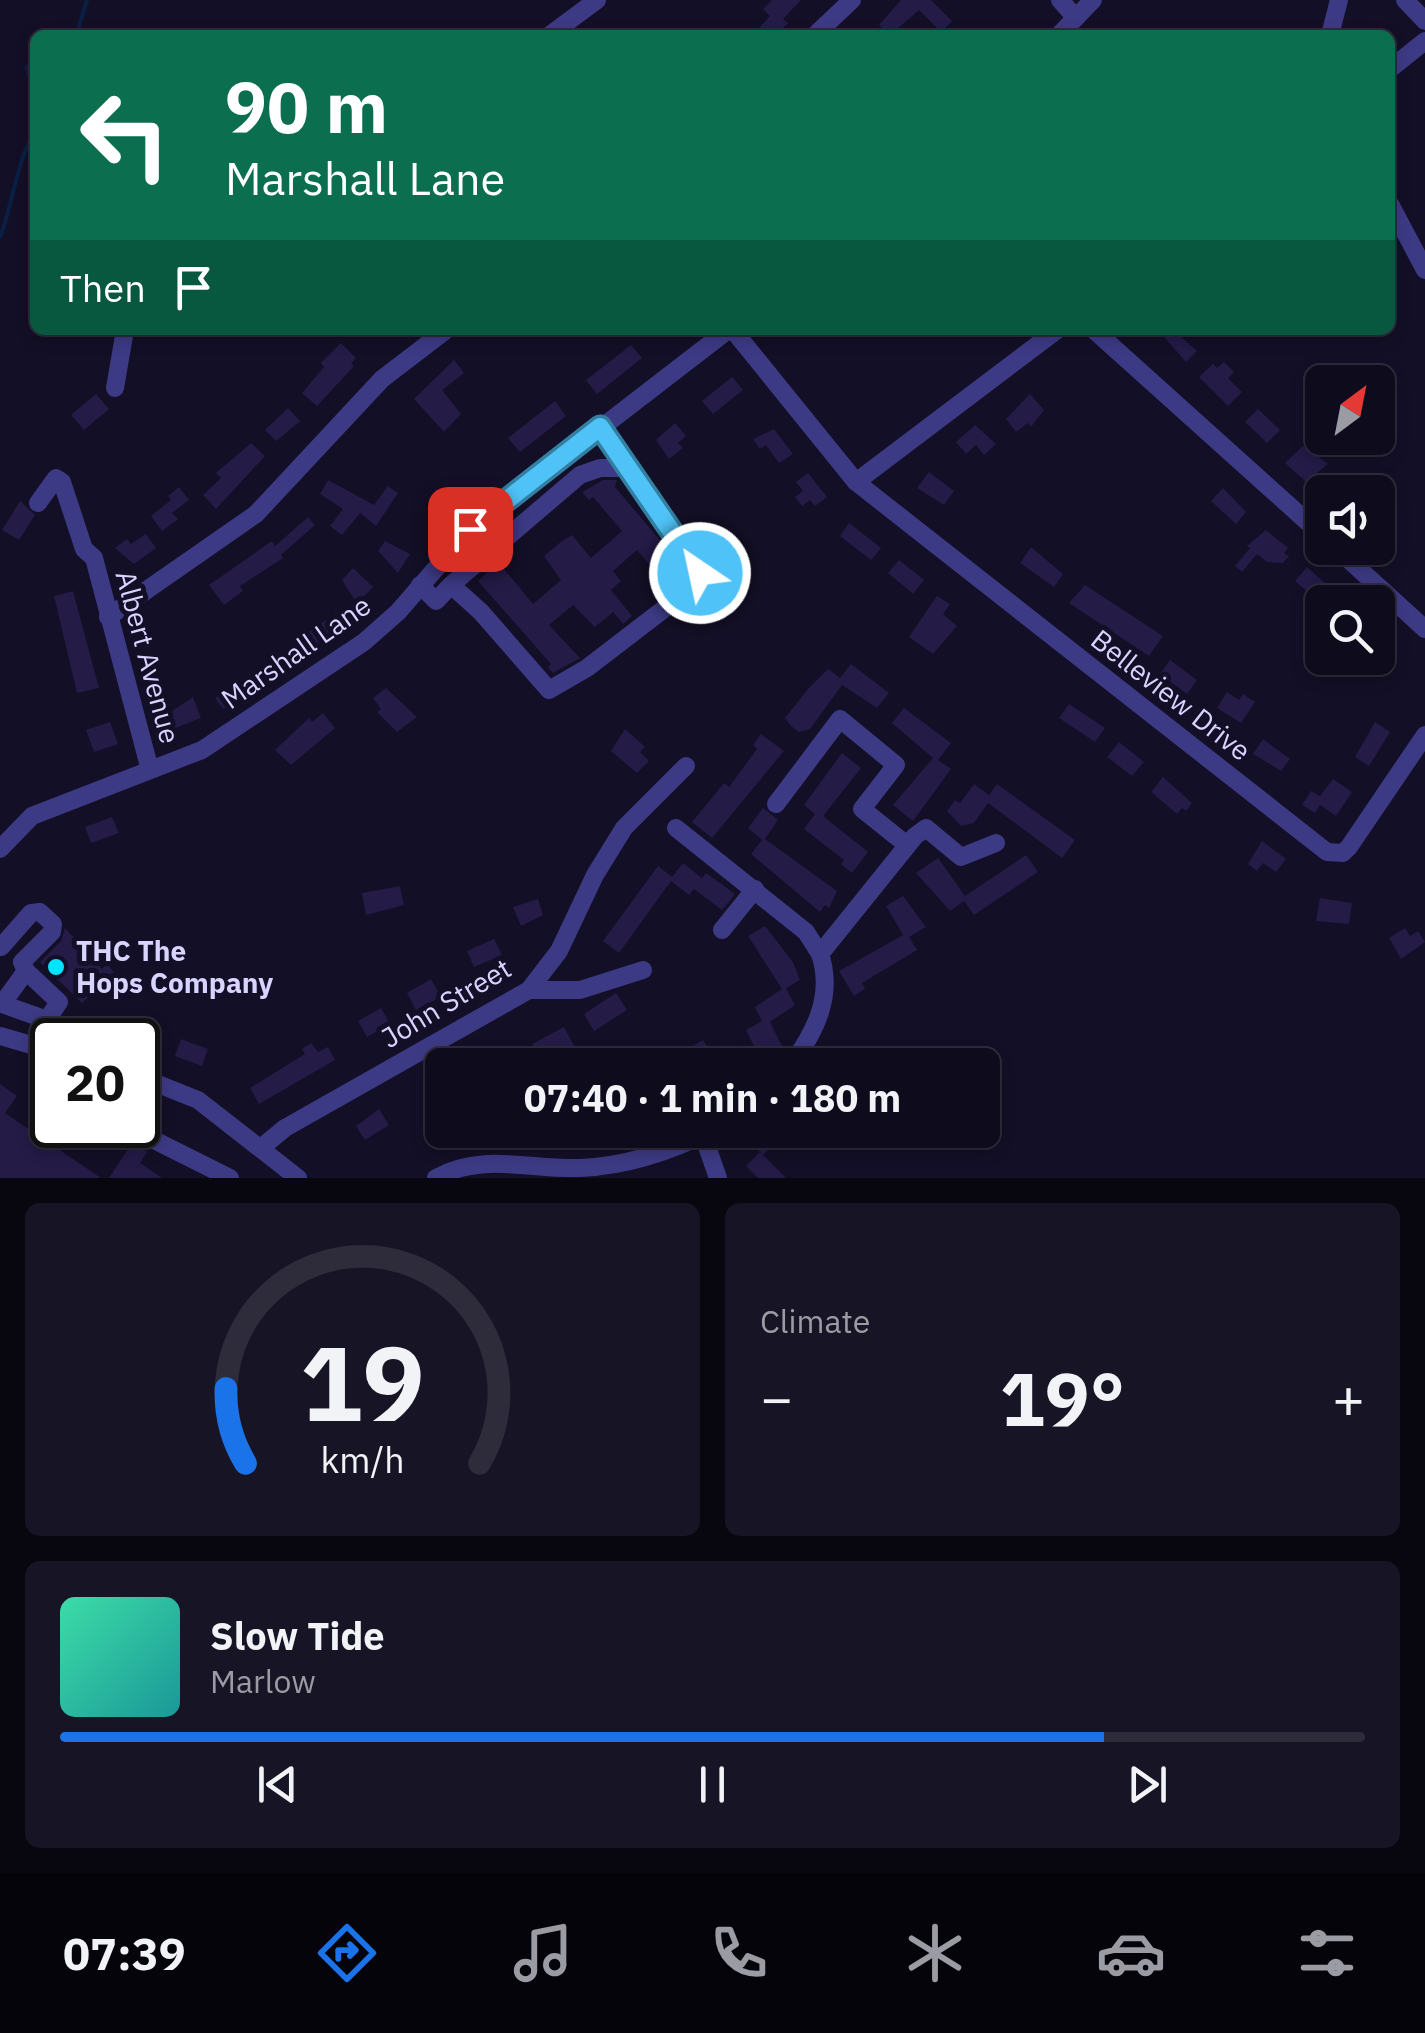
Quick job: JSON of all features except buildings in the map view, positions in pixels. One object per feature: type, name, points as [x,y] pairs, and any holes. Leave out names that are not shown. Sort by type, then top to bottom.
[{"type":"street","points":[[557,30],[598,0]]},
{"type":"street","points":[[820,30],[852,0]]},
{"type":"street","points":[[1060,0],[1076,18]]},
{"type":"street","points":[[1064,30],[1093,0]]},
{"type":"street","points":[[1331,30],[1339,0]]},
{"type":"street","points":[[1406,0],[1425,22]]},
{"type":"street","points":[[1395,65],[1425,40]]},
{"type":"street","points":[[1395,213],[1425,270]]},
{"type":"street","points":[[115,388],[123,335]]},
{"type":"street","points":[[108,617],[256,514],[382,379],[439,335]]},
{"type":"street","name":"Marshall Lane","points":[[0,848],[32,816],[86,791],[202,750],[286,698],[364,642],[470,529],[724,335]]},
{"type":"street","name":"Belleview Drive","points":[[735,335],[856,482],[1327,852],[1343,853],[1349,848],[1425,735]]},
{"type":"street","points":[[856,482],[1050,335]]},
{"type":"street","points":[[1100,335],[1305,520]]},
{"type":"street","points":[[451,586],[481,612],[540,684],[550,690],[690,589],[698,576],[698,566],[600,427]]},
{"type":"street","points":[[420,585],[436,601],[580,476],[600,468],[628,468]]},
{"type":"street","name":"Albert Avenue","points":[[38,503],[48,483],[56,478],[62,482],[84,549],[94,558],[150,770]]},
{"type":"street","points":[[1355,565],[1425,629]]},
{"type":"street","points":[[776,804],[840,719],[896,765],[862,809],[907,845]]},
{"type":"street","name":"John Street","points":[[262,1147],[284,1128],[529,990],[560,951],[595,875],[624,828],[686,766]]},
{"type":"street","points":[[676,828],[806,932],[820,954],[826,978],[820,1013],[800,1048]]},
{"type":"street","points":[[820,954],[907,845],[926,828],[961,857],[996,843]]},
{"type":"street","points":[[722,930],[756,890]]},
{"type":"street","points":[[24,967],[1,947],[30,913],[40,912],[54,928],[24,967],[1,1007],[42,1021],[59,1008],[24,967]]},
{"type":"street","points":[[529,990],[580,990],[643,970]]},
{"type":"street","points":[[0,1036],[30,1045]]},
{"type":"street","points":[[160,1085],[198,1100],[262,1147],[286,1174]]},
{"type":"street","points":[[160,1143],[230,1178]]},
{"type":"street","points":[[436,1178],[480,1164],[597,1167],[672,1148]]},
{"type":"street","points":[[711,1148],[718,1178]]},
{"type":"waterway","points":[[78,30],[87,0]]},
{"type":"waterway","points":[[30,64],[30,77]]},
{"type":"waterway","points":[[0,237],[30,140]]},
{"type":"place","name":"THC The Hops Company","points":[[56,967]]},
{"type":"route","points":[[470,529],[600,427],[700,573]]}]
